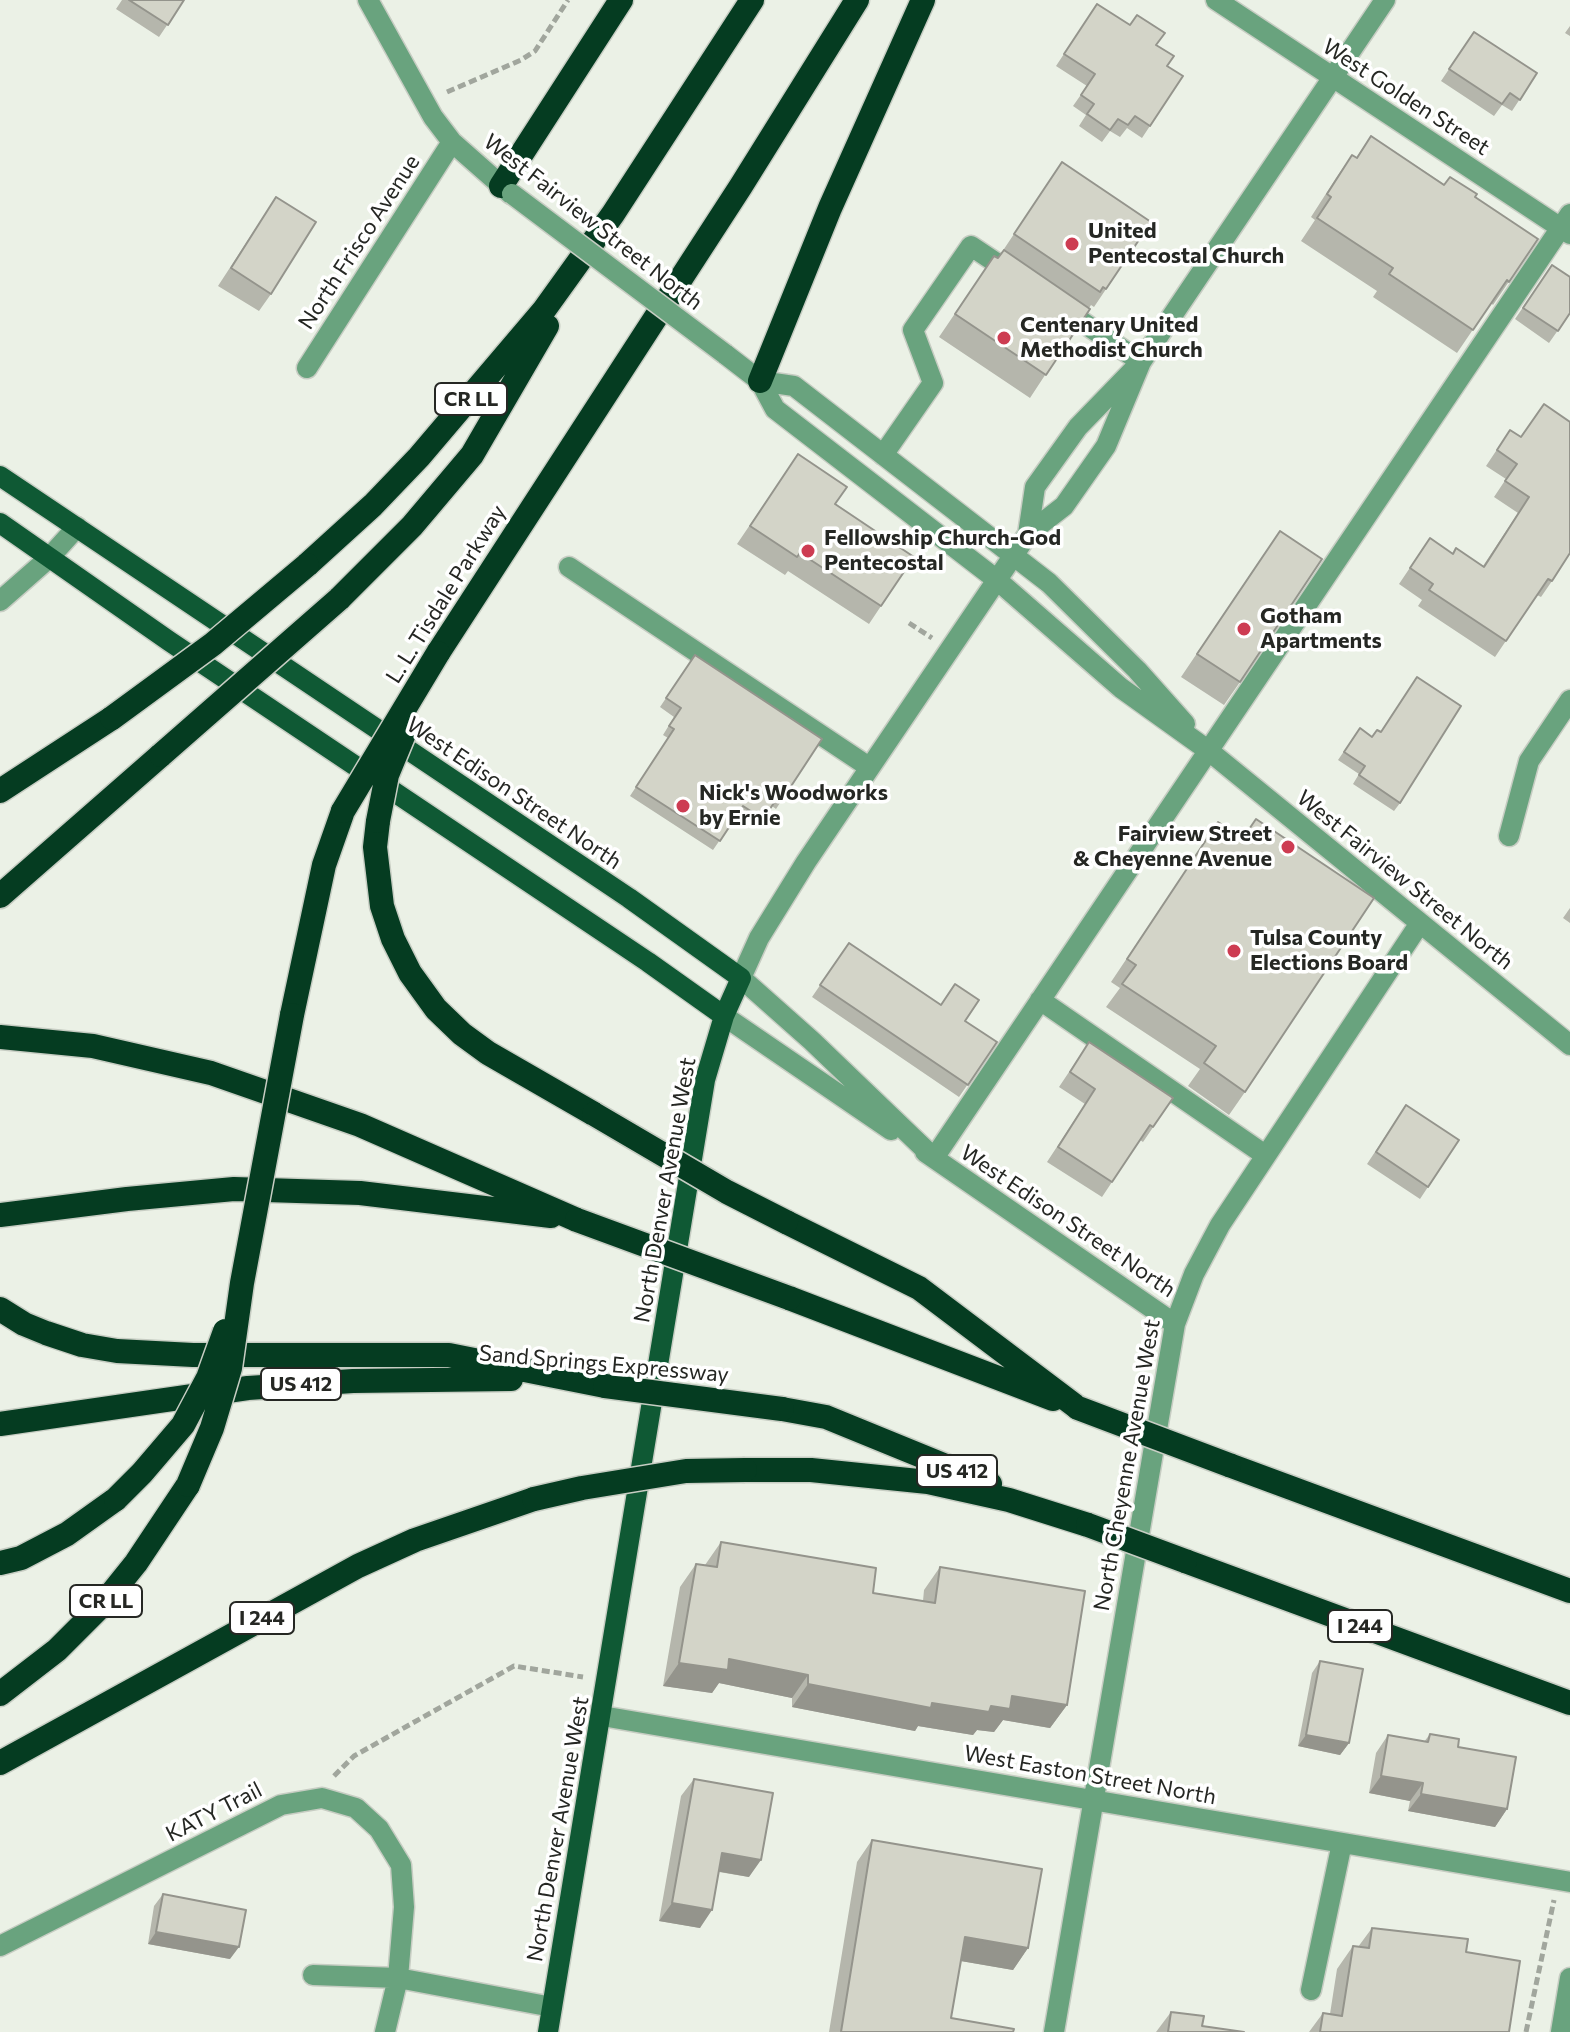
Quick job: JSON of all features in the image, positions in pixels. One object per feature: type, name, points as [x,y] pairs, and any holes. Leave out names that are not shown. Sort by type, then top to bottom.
[{"type":"highway","points":[[506,190],[621,0]]},
{"type":"highway","name":"CR LL","points":[[0,791],[112,718],[213,644],[373,505],[483,385],[544,310],[613,214],[752,0]]},
{"type":"highway","name":"L. L. Tisdale Parkway","points":[[242,1283],[292,1015],[324,865],[343,811],[438,653],[741,186],[857,0]]},
{"type":"highway","points":[[760,381],[836,195],[923,0]]},
{"type":"highway","points":[[0,896],[339,599],[412,526],[472,455],[613,214]]},
{"type":"highway","points":[[438,653],[387,775],[375,847],[382,906],[393,939],[410,973],[436,1009],[488,1053],[727,1192],[919,1288],[1078,1408]]},
{"type":"highway","points":[[0,1037],[93,1046],[211,1073],[360,1125],[577,1220],[1564,1589]]},
{"type":"highway","points":[[0,1215],[234,1189],[360,1193],[577,1220]]},
{"type":"highway","points":[[0,1563],[21,1558],[67,1534],[116,1499],[142,1473],[183,1425],[208,1378],[242,1283]]},
{"type":"highway","name":"CR LL","points":[[0,1694],[57,1650],[103,1604],[136,1563],[188,1485],[212,1428],[230,1368],[242,1283]]},
{"type":"highway","points":[[0,1309],[46,1333],[82,1345],[117,1351],[193,1355],[449,1355],[605,1386]]},
{"type":"highway","name":"Sand Springs Expressway","points":[[0,1424],[248,1388],[310,1384],[474,1378],[605,1386],[826,1417],[1088,1525]]},
{"type":"highway","name":"I 244","points":[[0,1763],[358,1566],[428,1535],[534,1499],[686,1471],[811,1470],[928,1482],[1009,1500],[1088,1525],[1570,1703]]},
{"type":"main road","name":"West Edison Street North","points":[[0,476],[629,898],[741,978]]},
{"type":"main road","name":"West Edison Street North","points":[[0,523],[181,650],[724,1016]]},
{"type":"main road","name":"North Denver Avenue West","points":[[548,2032],[705,1080],[724,1016],[741,978]]},
{"type":"street","name":"West Fairview Street North","points":[[368,0],[423,101],[452,142],[506,190],[760,381],[775,409],[997,580],[1121,688],[1209,751],[1570,1045]]},
{"type":"street","name":"West Golden Street","points":[[1216,0],[1333,78],[1567,225]]},
{"type":"street","name":"North Denver Avenue West","points":[[1028,534],[1035,487],[1078,427],[1141,362],[1385,0]]},
{"type":"street","name":"North Frisco Avenue","points":[[307,368],[452,142]]},
{"type":"street","points":[[934,1158],[1567,225]]},
{"type":"street","points":[[883,455],[933,383],[913,330],[971,246],[1141,362]]},
{"type":"street","name":"North Denver Avenue West","points":[[741,978],[759,938],[869,767],[1028,534],[1064,506],[1106,446],[1141,362]]},
{"type":"street","name":"West Fairview Street North","points":[[760,381],[794,386],[1056,589],[1137,670],[1209,751]]},
{"type":"street","points":[[0,601],[49,558],[77,527]]},
{"type":"street","points":[[569,567],[869,767]]},
{"type":"street","points":[[1509,836],[1529,761],[1570,700]]},
{"type":"street","name":"North Cheyenne Avenue West","points":[[1054,2032],[1175,1324],[1209,1245],[1265,1155],[1420,923]]},
{"type":"street","name":"West Edison Street North","points":[[741,978],[934,1158]]},
{"type":"street","points":[[1040,1000],[1265,1155]]},
{"type":"street","name":"West Edison Street North","points":[[724,1016],[1175,1324]]},
{"type":"street","name":"West Easton Street North","points":[[602,1716],[1565,1881]]},
{"type":"street","points":[[322,1798],[356,1808],[379,1829],[401,1865],[404,1907],[398,1978],[385,2032]]},
{"type":"street","name":"KATY Trail","points":[[0,1946],[281,1805],[322,1798]]},
{"type":"street","points":[[1311,1990],[1342,1843]]},
{"type":"street","points":[[313,1975],[398,1978],[552,2007]]},
{"type":"street","points":[[1561,2032],[1570,1978]]},
{"type":"path","points":[[423,101],[521,60],[535,51],[568,0]]},
{"type":"path","points":[[322,1798],[337,1772],[354,1756],[514,1666],[567,1673]]},
{"type":"path","points":[[1526,2032],[1550,1911],[1565,1881]]},
{"type":"building","points":[[129,0],[184,0],[168,25]]},
{"type":"building","points":[[1097,4],[1130,25],[1137,15],[1165,33],[1156,45],[1174,56],[1167,66],[1183,76],[1150,126],[1135,116],[1128,125],[1118,119],[1110,130],[1087,114],[1094,104],[1081,95],[1095,74],[1064,54]]},
{"type":"building","points":[[1474,32],[1537,73],[1520,100],[1510,93],[1502,104],[1449,69]]},
{"type":"building","points":[[1371,136],[1444,185],[1450,177],[1538,239],[1473,330],[1389,274],[1393,268],[1317,218],[1331,197],[1327,194],[1352,155],[1357,158]]},
{"type":"building","name":"United Pentecostal Church","points":[[1062,162],[1151,222],[1106,289],[1103,287],[1100,292],[1014,234]]},
{"type":"building","points":[[276,197],[316,222],[271,294],[231,268]]},
{"type":"building","points":[[1004,250],[1090,309],[1046,375],[955,314],[994,256],[998,258]]},
{"type":"building","points":[[1552,265],[1570,277],[1570,313],[1558,331],[1523,308]]},
{"type":"building","points":[[1544,404],[1570,422],[1570,553],[1552,581],[1548,579],[1506,641],[1429,590],[1433,584],[1410,568],[1430,538],[1453,554],[1456,548],[1484,567],[1529,497],[1505,481],[1517,464],[1497,450],[1510,430],[1521,437]]},
{"type":"building","name":"Fellowship Church-God Pentecostal","points":[[798,454],[847,487],[835,504],[914,557],[881,606],[800,553],[797,557],[750,526]]},
{"type":"building","name":"Gotham Apartments","points":[[1280,531],[1322,559],[1240,682],[1197,654]]},
{"type":"building","points":[[695,655],[822,739],[782,800],[778,797],[763,819],[743,806],[720,841],[636,787],[674,729],[669,726],[681,708],[666,698]]},
{"type":"building","points":[[1417,677],[1461,706],[1400,803],[1359,775],[1365,766],[1344,752],[1360,728],[1372,737],[1377,730],[1381,732]]},
{"type":"building","name":"Tulsa County Elections Board","points":[[1256,819],[1374,898],[1245,1092],[1204,1063],[1216,1046],[1122,984],[1136,965],[1127,959],[1218,822],[1243,838]]},
{"type":"building","points":[[849,943],[941,1005],[955,984],[979,1000],[965,1021],[997,1042],[968,1085],[820,985]]},
{"type":"building","points":[[1089,1042],[1173,1098],[1153,1127],[1150,1125],[1112,1182],[1058,1147],[1095,1089],[1070,1072]]},
{"type":"building","points":[[1406,1105],[1459,1140],[1428,1187],[1376,1152]]},
{"type":"building","points":[[721,1542],[876,1568],[873,1593],[935,1603],[940,1567],[1085,1591],[1067,1705],[1012,1696],[1010,1709],[991,1706],[989,1712],[932,1703],[931,1708],[808,1684],[808,1675],[729,1659],[728,1670],[679,1663],[696,1564],[717,1567]]},
{"type":"building","points":[[1320,1661],[1363,1669],[1349,1743],[1306,1735]]},
{"type":"building","points":[[1430,1734],[1459,1739],[1458,1747],[1516,1757],[1507,1809],[1421,1794],[1423,1783],[1381,1776],[1388,1735],[1428,1742]]},
{"type":"building","points":[[694,1779],[773,1793],[761,1860],[722,1853],[712,1910],[672,1903]]},
{"type":"building","points":[[872,1840],[1042,1869],[1028,1948],[965,1937],[951,2018],[1014,2029],[1013,2032],[841,2032]]},
{"type":"building","points":[[163,1894],[246,1910],[239,1947],[156,1932]]},
{"type":"building","points":[[1372,1928],[1468,1939],[1466,1952],[1520,1961],[1509,2032],[1320,2032],[1323,2013],[1342,2016],[1353,1946],[1369,1948]]},
{"type":"building","points":[[1171,2012],[1204,2016],[1202,2026],[1244,2032],[1168,2032]]},
{"type":"place","name":"United Pentecostal Church","points":[[1072,244]]},
{"type":"place","name":"Centenary United Methodist Church","points":[[1004,338]]},
{"type":"place","name":"Fellowship Church-God Pentecostal","points":[[808,551]]},
{"type":"place","name":"Gotham Apartments","points":[[1244,629]]},
{"type":"place","name":"Nick's Woodworks by Ernie","points":[[683,806]]},
{"type":"place","name":"Fairview Street & Cheyenne Avenue","points":[[1288,847]]},
{"type":"place","name":"Tulsa County Elections Board","points":[[1234,951]]}]
